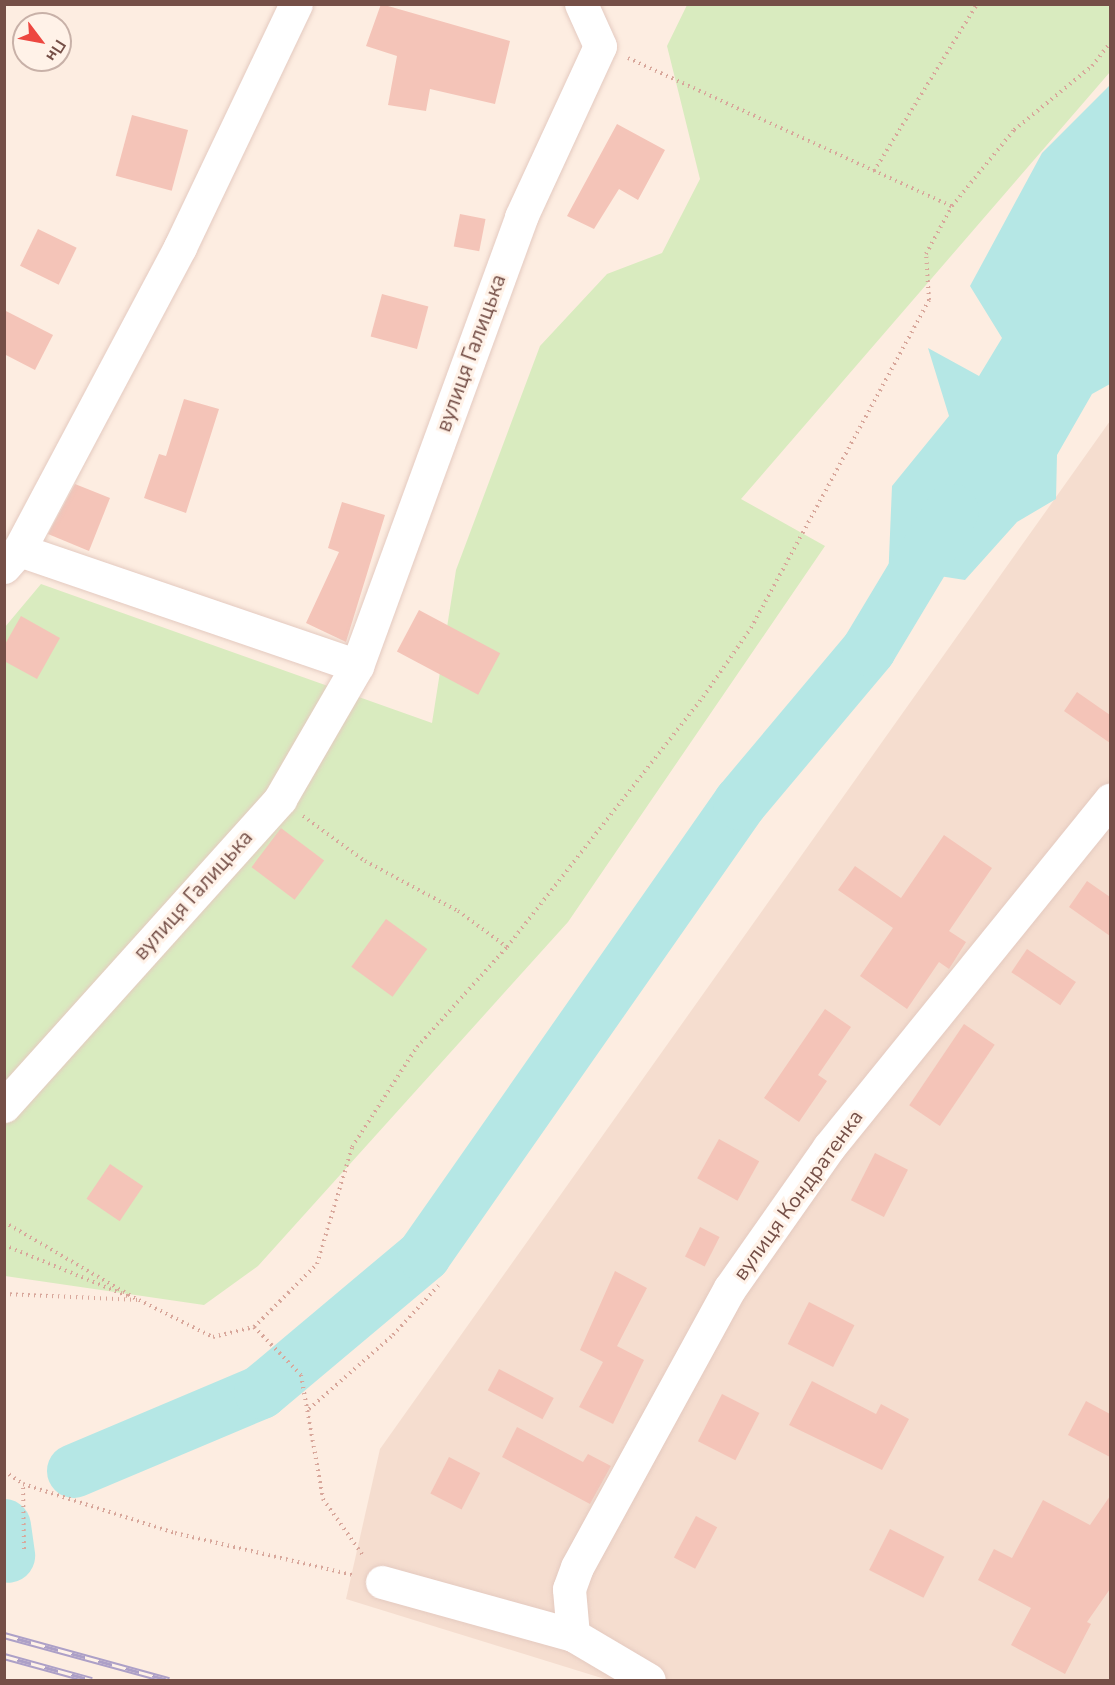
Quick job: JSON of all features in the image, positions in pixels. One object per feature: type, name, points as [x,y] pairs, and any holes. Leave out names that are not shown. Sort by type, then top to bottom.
[{"type":"street","points":[[296,4],[180,247],[12,559],[357,666]]},
{"type":"street","points":[[582,4],[600,46]]},
{"type":"street","name":"вулиця Галицька","points":[[4,1106],[280,799],[357,666],[521,217],[600,46]]},
{"type":"street","name":"вулиця Кондратенка","points":[[573,1635],[569,1589],[577,1567],[730,1287],[830,1147],[1110,800]]},
{"type":"street","points":[[382,1582],[573,1635],[649,1680]]},
{"type":"path","points":[[874,171],[976,4]]},
{"type":"path","points":[[4,1222],[139,1300],[213,1337],[254,1327],[317,1264],[352,1147],[417,1047],[507,947],[704,697],[751,628],[929,300],[927,254],[952,206],[1014,130],[1092,66],[1110,43]]},
{"type":"path","points":[[600,46],[952,206]]},
{"type":"path","points":[[280,799],[365,861],[458,910],[507,947]]},
{"type":"path","points":[[4,1245],[139,1300]]},
{"type":"path","points":[[309,1409],[393,1335],[438,1286]]},
{"type":"path","points":[[4,1294],[139,1300]]},
{"type":"path","points":[[254,1327],[282,1352],[301,1375],[309,1409],[323,1499],[382,1582]]},
{"type":"path","points":[[4,1473],[23,1484],[175,1533],[382,1582]]},
{"type":"path","points":[[23,1484],[24,1549]]},
{"type":"shaded area","points":[[1110,421],[1110,1680],[608,1680],[346,1599],[380,1449]]},
{"type":"green space","points":[[687,5],[1110,5],[1110,72],[741,499],[825,546],[568,922],[258,1266],[204,1305],[5,1276],[5,627],[41,584],[432,723],[456,570],[540,346],[607,274],[662,253],[700,179],[667,46]]},
{"type":"water","points":[[1110,85],[1110,384],[1092,394],[1057,455],[1056,499],[1017,522],[965,580],[920,573],[888,582],[892,486],[949,416],[928,348],[979,376],[1002,338],[970,286],[1042,153]]},
{"type":"building","points":[[381,4],[510,41],[495,104],[430,89],[426,111],[388,105],[397,56],[366,46]]},
{"type":"building","points":[[132,115],[188,130],[172,191],[116,176]]},
{"type":"building","points":[[617,124],[665,150],[638,200],[619,189],[594,229],[567,216]]},
{"type":"building","points":[[460,214],[486,219],[479,251],[454,246]]},
{"type":"building","points":[[38,229],[77,248],[59,285],[20,266]]},
{"type":"building","points":[[382,294],[428,306],[417,349],[371,337]]},
{"type":"building","points":[[4,310],[53,335],[35,370],[4,354]]},
{"type":"building","points":[[184,399],[219,409],[186,513],[144,498],[159,454],[166,456]]},
{"type":"building","points":[[75,484],[110,498],[89,551],[48,534]]},
{"type":"building","points":[[342,502],[385,515],[346,642],[306,623],[339,552],[328,548]]},
{"type":"building","points":[[419,610],[500,653],[478,695],[397,651]]},
{"type":"building","points":[[21,616],[60,638],[37,679],[4,661],[4,646]]},
{"type":"building","points":[[1077,692],[1110,715],[1110,743],[1064,711]]},
{"type":"building","points":[[281,828],[324,860],[295,900],[252,867]]},
{"type":"building","points":[[944,835],[992,868],[949,931],[966,942],[949,969],[939,962],[907,1009],[860,976],[893,928],[838,890],[855,866],[901,898]]},
{"type":"building","points":[[1087,881],[1110,897],[1110,936],[1069,907]]},
{"type":"building","points":[[386,919],[427,949],[393,997],[351,967]]},
{"type":"building","points":[[1027,949],[1076,982],[1060,1005],[1011,972]]},
{"type":"building","points":[[825,1009],[851,1027],[818,1075],[827,1081],[799,1122],[764,1098]]},
{"type":"building","points":[[964,1024],[995,1045],[940,1126],[909,1105]]},
{"type":"building","points":[[719,1139],[759,1161],[737,1201],[697,1178]]},
{"type":"building","points":[[875,1153],[908,1170],[884,1217],[851,1200]]},
{"type":"building","points":[[110,1164],[143,1186],[120,1221],[87,1199]]},
{"type":"building","points":[[700,1227],[720,1237],[705,1266],[685,1256]]},
{"type":"building","points":[[615,1271],[647,1288],[617,1346],[644,1360],[613,1424],[579,1407],[603,1362],[580,1350]]},
{"type":"building","points":[[809,1302],[854,1325],[833,1367],[788,1344]]},
{"type":"building","points":[[499,1369],[554,1398],[542,1419],[488,1390]]},
{"type":"building","points":[[812,1381],[876,1414],[881,1404],[909,1419],[882,1470],[789,1425]]},
{"type":"building","points":[[722,1394],[759,1413],[735,1460],[698,1441]]},
{"type":"building","points":[[1086,1401],[1110,1414],[1110,1457],[1068,1435]]},
{"type":"building","points":[[517,1427],[583,1462],[588,1454],[611,1466],[590,1504],[502,1457]]},
{"type":"building","points":[[449,1457],[480,1473],[462,1509],[430,1494]]},
{"type":"building","points":[[1110,1496],[1110,1589],[1087,1622],[1091,1624],[1065,1674],[1011,1645],[1031,1608],[978,1580],[994,1549],[1012,1558],[1043,1500],[1090,1525]]},
{"type":"building","points":[[696,1516],[717,1527],[695,1569],[674,1557]]},
{"type":"building","points":[[890,1529],[944,1557],[923,1598],[869,1570]]},
{"type":"waterway","points":[[74,1471],[261,1392],[424,1255],[740,803],[869,649],[952,511]]},
{"type":"waterway","points":[[4,1526],[8,1556]]},
{"type":"railway","points":[[4,1635],[169,1680]]},
{"type":"railway","points":[[4,1656],[92,1680]]}]
